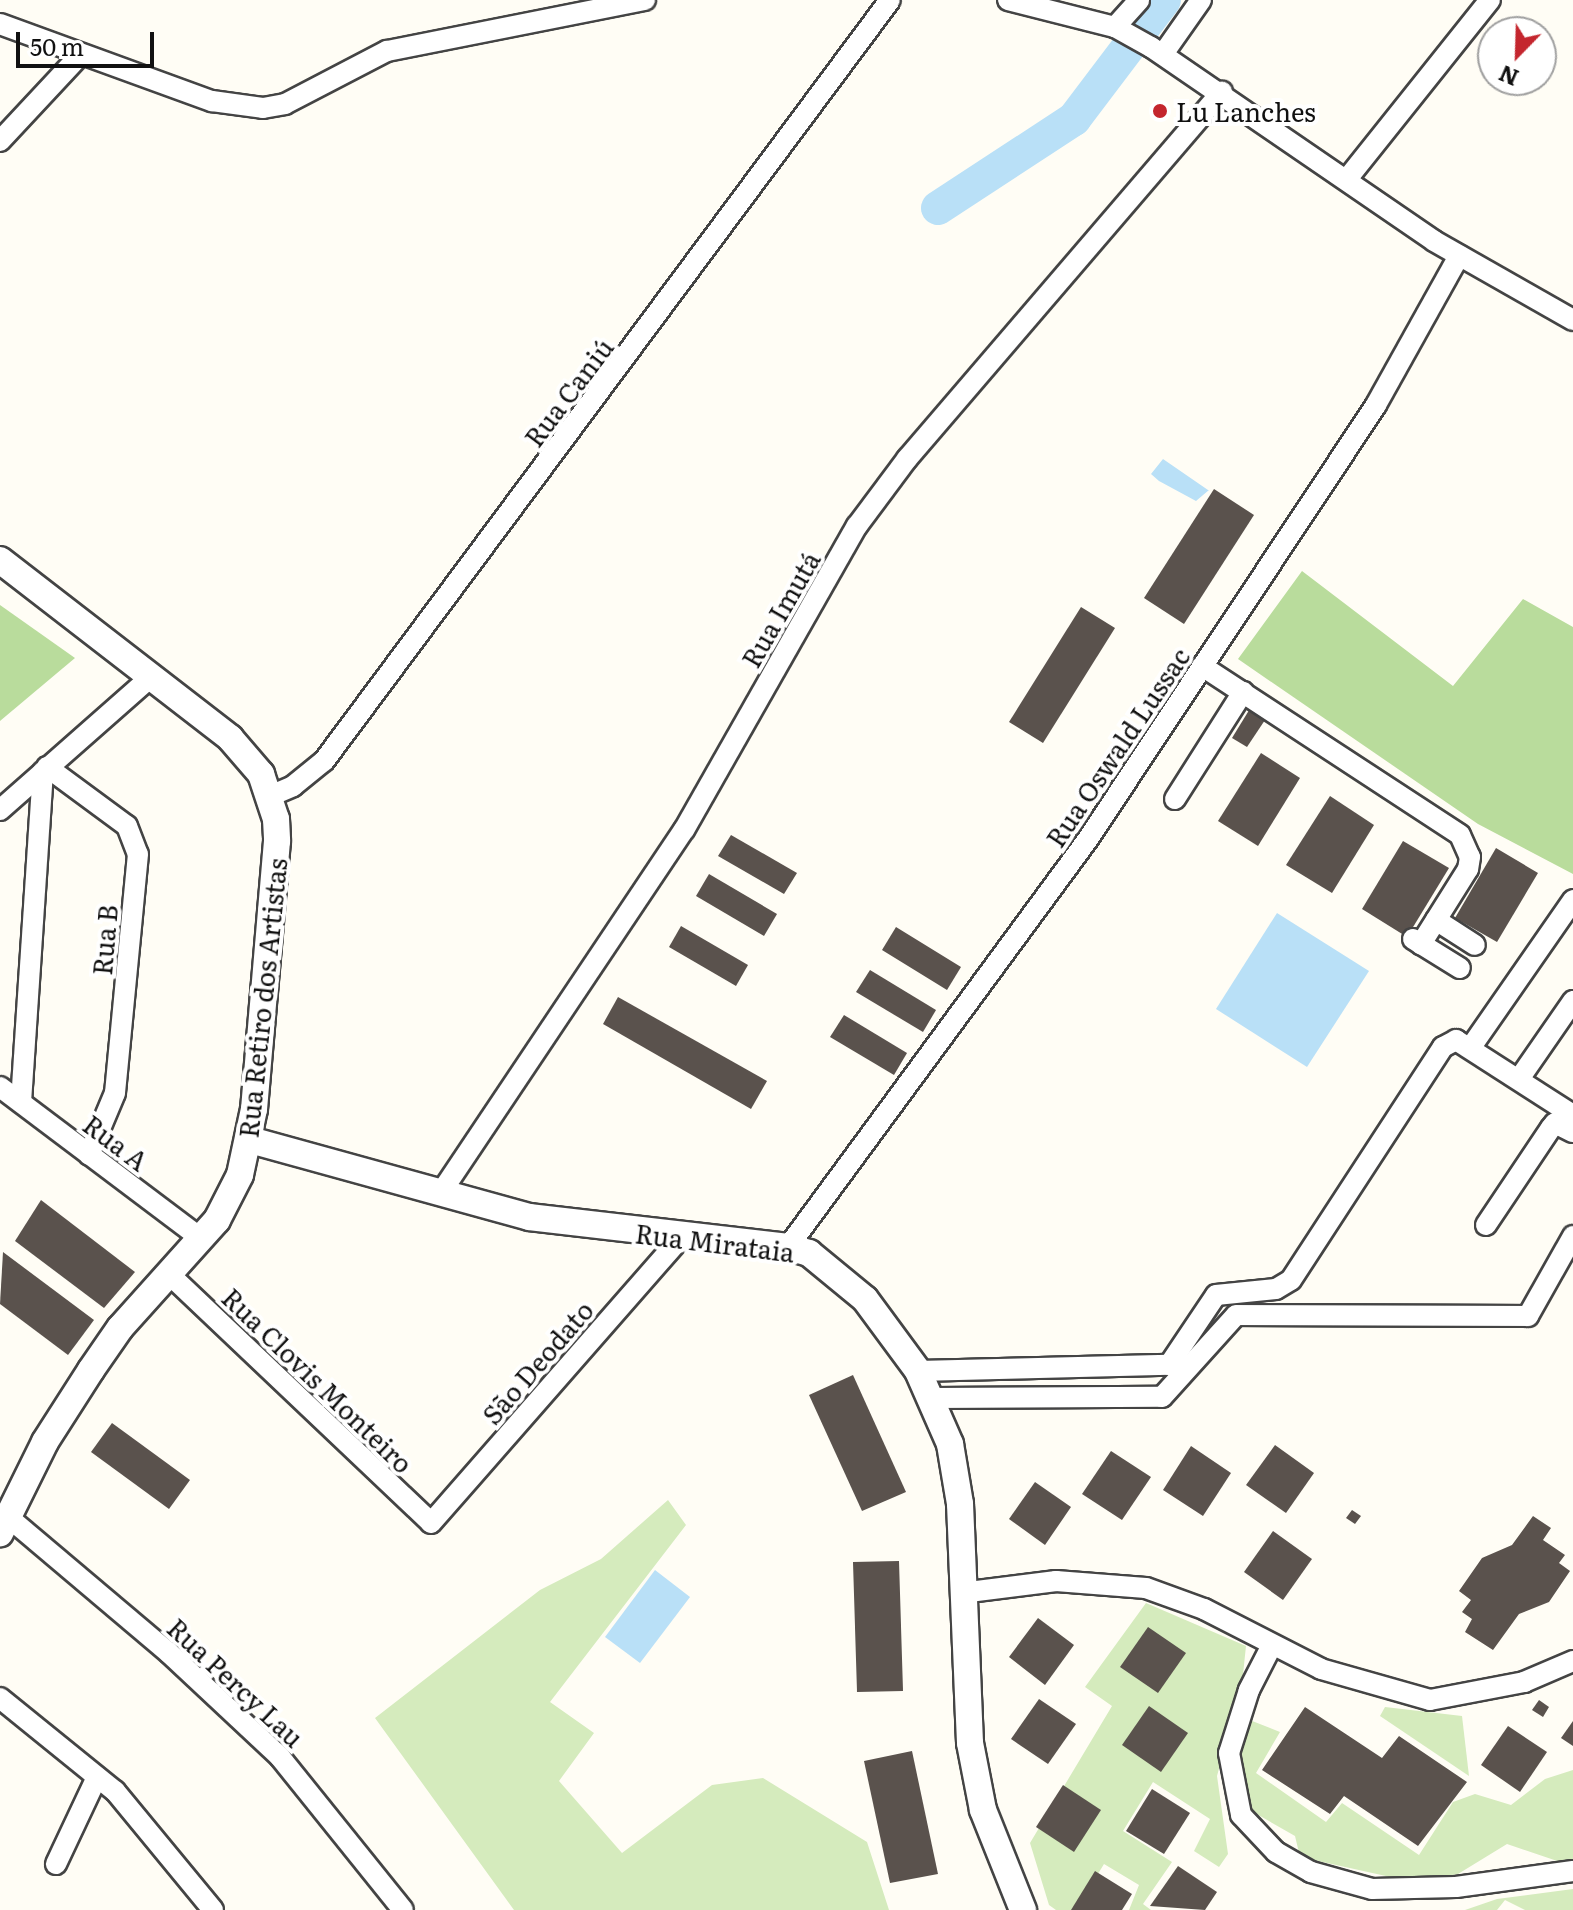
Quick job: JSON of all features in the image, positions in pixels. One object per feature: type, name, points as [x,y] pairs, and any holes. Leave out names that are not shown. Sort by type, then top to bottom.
[{"type":"street","points":[[0,24],[212,101],[263,108],[285,104],[387,51],[645,0]]},
{"type":"street","name":"Rua Caniú","points":[[270,796],[308,777],[324,761],[890,0]]},
{"type":"street","points":[[1008,0],[1120,30],[1222,92],[1459,256],[1573,320]]},
{"type":"street","points":[[1120,30],[1139,0]]},
{"type":"street","points":[[1157,51],[1201,0]]},
{"type":"street","points":[[1347,179],[1490,0]]},
{"type":"street","points":[[0,141],[81,54]]},
{"type":"street","name":"Rua Imutá","points":[[440,1194],[684,830],[857,526],[907,459],[1222,92]]},
{"type":"street","name":"Rua Oswald Lussac","points":[[788,1247],[1088,839],[1376,405],[1459,256]]},
{"type":"street","name":"Rua Retiro dos Artistas","points":[[0,560],[230,738],[261,774],[270,796],[277,841],[250,1140],[229,1199],[202,1239],[120,1328],[91,1370],[45,1442],[4,1525]]},
{"type":"street","points":[[1202,666],[1460,835],[1470,857],[1468,869],[1436,920],[1417,941],[1460,968]]},
{"type":"street","points":[[0,810],[152,676]]},
{"type":"street","points":[[1175,799],[1243,692]]},
{"type":"street","points":[[21,1102],[45,770]]},
{"type":"street","name":"Rua B","points":[[45,770],[127,826],[138,854],[115,1093],[89,1155]]},
{"type":"street","points":[[1471,1047],[1573,900]]},
{"type":"street","points":[[1436,920],[1475,945]]},
{"type":"street","points":[[1519,1079],[1573,1001]]},
{"type":"street","points":[[918,1371],[1169,1365],[1216,1295],[1276,1289],[1291,1280],[1443,1047],[1456,1040],[1471,1047],[1572,1117]]},
{"type":"street","name":"Rua A","points":[[0,1087],[202,1239]]},
{"type":"street","points":[[1486,1225],[1551,1128],[1555,1123],[1572,1117]]},
{"type":"street","name":"Rua Mirataia","points":[[250,1140],[529,1217],[788,1247],[809,1253],[865,1299],[934,1398],[950,1444],[960,1504],[961,1593],[970,1743],[983,1810],[1023,1910]]},
{"type":"street","name":"São Deodato","points":[[431,1523],[682,1236]]},
{"type":"street","points":[[934,1398],[1162,1397],[1236,1315],[1528,1316],[1573,1236]]},
{"type":"street","name":"Rua Clovis Monteiro","points":[[169,1274],[431,1523]]},
{"type":"street","name":"Rua Percy Lau","points":[[4,1525],[169,1653],[280,1757],[403,1910]]},
{"type":"street","points":[[961,1593],[1056,1581],[1146,1588],[1204,1609],[1321,1669],[1430,1700],[1524,1682],[1573,1661]]},
{"type":"street","points":[[1272,1645],[1249,1690],[1229,1753],[1241,1815],[1276,1852],[1311,1872],[1372,1889],[1441,1888],[1573,1871]]},
{"type":"street","points":[[0,1698],[115,1791],[213,1910]]},
{"type":"street","points":[[56,1864],[97,1777]]},
{"type":"green space","points":[[1302,571],[1453,686],[1523,599],[1573,627],[1573,874],[1478,824],[1238,659]]},
{"type":"green space","points":[[0,605],[75,658],[0,721]]},
{"type":"green space","points":[[668,1500],[686,1525],[550,1702],[594,1733],[559,1781],[622,1853],[712,1785],[763,1778],[867,1842],[889,1910],[514,1910],[375,1718],[540,1590],[601,1559]]},
{"type":"green space","points":[[1146,1603],[1246,1646],[1242,1684],[1217,1776],[1228,1854],[1219,1867],[1194,1851],[1210,1819],[1153,1782],[1123,1831],[1172,1862],[1143,1904],[1151,1910],[1129,1910],[1139,1885],[1104,1864],[1076,1910],[1056,1910],[1049,1905],[1030,1843],[1112,1706],[1085,1687]]},
{"type":"green space","points":[[1385,1707],[1462,1716],[1469,1776],[1380,1716]]},
{"type":"green space","points":[[1242,1717],[1280,1732],[1256,1773],[1326,1822],[1342,1803],[1419,1855],[1453,1802],[1475,1794],[1511,1805],[1545,1779],[1573,1770],[1573,1862],[1569,1865],[1507,1844],[1458,1874],[1413,1882],[1300,1857],[1295,1836],[1241,1805],[1234,1777]]},
{"type":"green space","points":[[1573,1889],[1573,1910],[1525,1910],[1505,1900],[1497,1910],[1465,1910],[1497,1899]]},
{"type":"water","points":[[1163,459],[1209,490],[1196,501],[1159,481],[1151,474]]},
{"type":"water","points":[[1277,913],[1369,971],[1307,1067],[1216,1009]]},
{"type":"water","points":[[655,1570],[690,1597],[640,1663],[605,1637]]},
{"type":"building","points":[[1214,489],[1254,515],[1184,624],[1144,598]]},
{"type":"building","points":[[1081,607],[1115,628],[1043,743],[1009,722]]},
{"type":"building","points":[[1251,707],[1267,717],[1247,747],[1232,738]]},
{"type":"building","points":[[1261,753],[1300,778],[1258,846],[1218,821]]},
{"type":"building","points":[[1330,796],[1374,825],[1332,893],[1286,865]]},
{"type":"building","points":[[731,835],[797,873],[784,894],[718,856]]},
{"type":"building","points":[[1403,841],[1449,868],[1407,937],[1362,909]]},
{"type":"building","points":[[1496,848],[1538,873],[1497,942],[1455,918]]},
{"type":"building","points":[[709,874],[777,914],[764,936],[696,896]]},
{"type":"building","points":[[681,926],[748,965],[736,986],[669,947]]},
{"type":"building","points":[[896,927],[961,967],[947,990],[882,950]]},
{"type":"building","points":[[870,970],[936,1010],[923,1032],[856,992]]},
{"type":"building","points":[[618,997],[767,1081],[751,1109],[603,1024]]},
{"type":"building","points":[[844,1015],[907,1053],[894,1075],[830,1037]]},
{"type":"building","points":[[41,1200],[135,1272],[104,1308],[15,1241]]},
{"type":"building","points":[[3,1252],[94,1320],[68,1355],[0,1304]]},
{"type":"building","points":[[853,1375],[906,1492],[862,1511],[809,1395]]},
{"type":"building","points":[[112,1423],[190,1480],[169,1509],[91,1452]]},
{"type":"building","points":[[1275,1445],[1314,1473],[1286,1513],[1246,1485]]},
{"type":"building","points":[[1191,1446],[1231,1473],[1203,1516],[1163,1490]]},
{"type":"building","points":[[1111,1451],[1151,1477],[1122,1520],[1082,1494]]},
{"type":"building","points":[[1035,1482],[1071,1507],[1045,1545],[1009,1519]]},
{"type":"building","points":[[1352,1510],[1361,1516],[1355,1524],[1346,1518]]},
{"type":"building","points":[[1533,1516],[1551,1528],[1543,1540],[1565,1555],[1559,1563],[1570,1571],[1549,1602],[1519,1614],[1493,1650],[1465,1632],[1472,1619],[1462,1612],[1471,1600],[1459,1591],[1482,1558],[1512,1545]]},
{"type":"building","points":[[1273,1531],[1312,1559],[1283,1600],[1244,1572]]},
{"type":"building","points":[[899,1561],[903,1691],[857,1692],[853,1562]]},
{"type":"building","points":[[1038,1618],[1074,1645],[1045,1685],[1009,1657]]},
{"type":"building","points":[[1148,1627],[1186,1653],[1158,1693],[1120,1667]]},
{"type":"building","points":[[1039,1699],[1076,1724],[1048,1764],[1011,1739]]},
{"type":"building","points":[[1539,1700],[1549,1707],[1543,1717],[1532,1710]]},
{"type":"building","points":[[1149,1706],[1188,1733],[1161,1772],[1122,1745]]},
{"type":"building","points":[[1305,1707],[1382,1758],[1399,1736],[1467,1782],[1418,1846],[1344,1796],[1330,1814],[1262,1770]]},
{"type":"building","points":[[1573,1721],[1573,1746],[1561,1738]]},
{"type":"building","points":[[1508,1726],[1547,1752],[1520,1792],[1481,1765]]},
{"type":"building","points":[[912,1751],[938,1874],[890,1883],[864,1761]]},
{"type":"building","points":[[1063,1785],[1101,1810],[1074,1852],[1036,1827]]},
{"type":"building","points":[[1152,1789],[1190,1813],[1164,1854],[1126,1831]]},
{"type":"building","points":[[1178,1866],[1217,1892],[1205,1910],[1150,1906]]},
{"type":"building","points":[[1095,1871],[1132,1894],[1122,1910],[1071,1910]]},
{"type":"waterway","points":[[938,208],[1074,119],[1164,0]]},
{"type":"place","name":"Lu Lanches","points":[[1160,111]]}]
